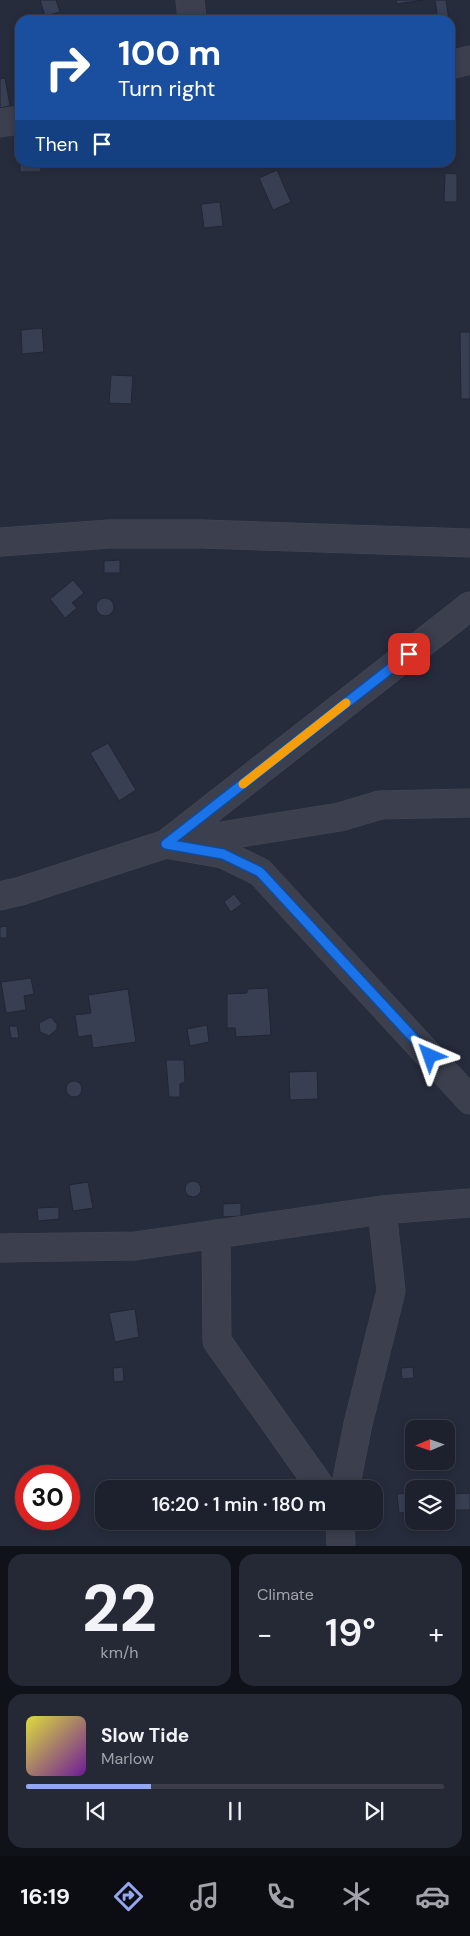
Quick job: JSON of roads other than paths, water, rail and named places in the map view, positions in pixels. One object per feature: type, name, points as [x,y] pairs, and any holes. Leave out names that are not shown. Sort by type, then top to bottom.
[{"type":"street","points":[[190,0],[192,15]]},
{"type":"street","points":[[455,64],[470,60]]},
{"type":"street","points":[[0,123],[15,121]]},
{"type":"street","points":[[0,542],[109,534],[201,534],[470,544]]},
{"type":"street","points":[[166,844],[470,606]]},
{"type":"street","points":[[0,896],[21,891],[166,844],[340,817],[380,805],[470,804]]},
{"type":"street","points":[[166,844],[223,854],[260,872],[470,1100]]},
{"type":"street","points":[[0,1248],[135,1246],[382,1210],[470,1203]]},
{"type":"street","points":[[347,1480],[358,1424],[391,1292],[382,1210]]},
{"type":"street","points":[[216,1234],[217,1341],[316,1480]]},
{"type":"street","points":[[340,1530],[341,1546]]}]
